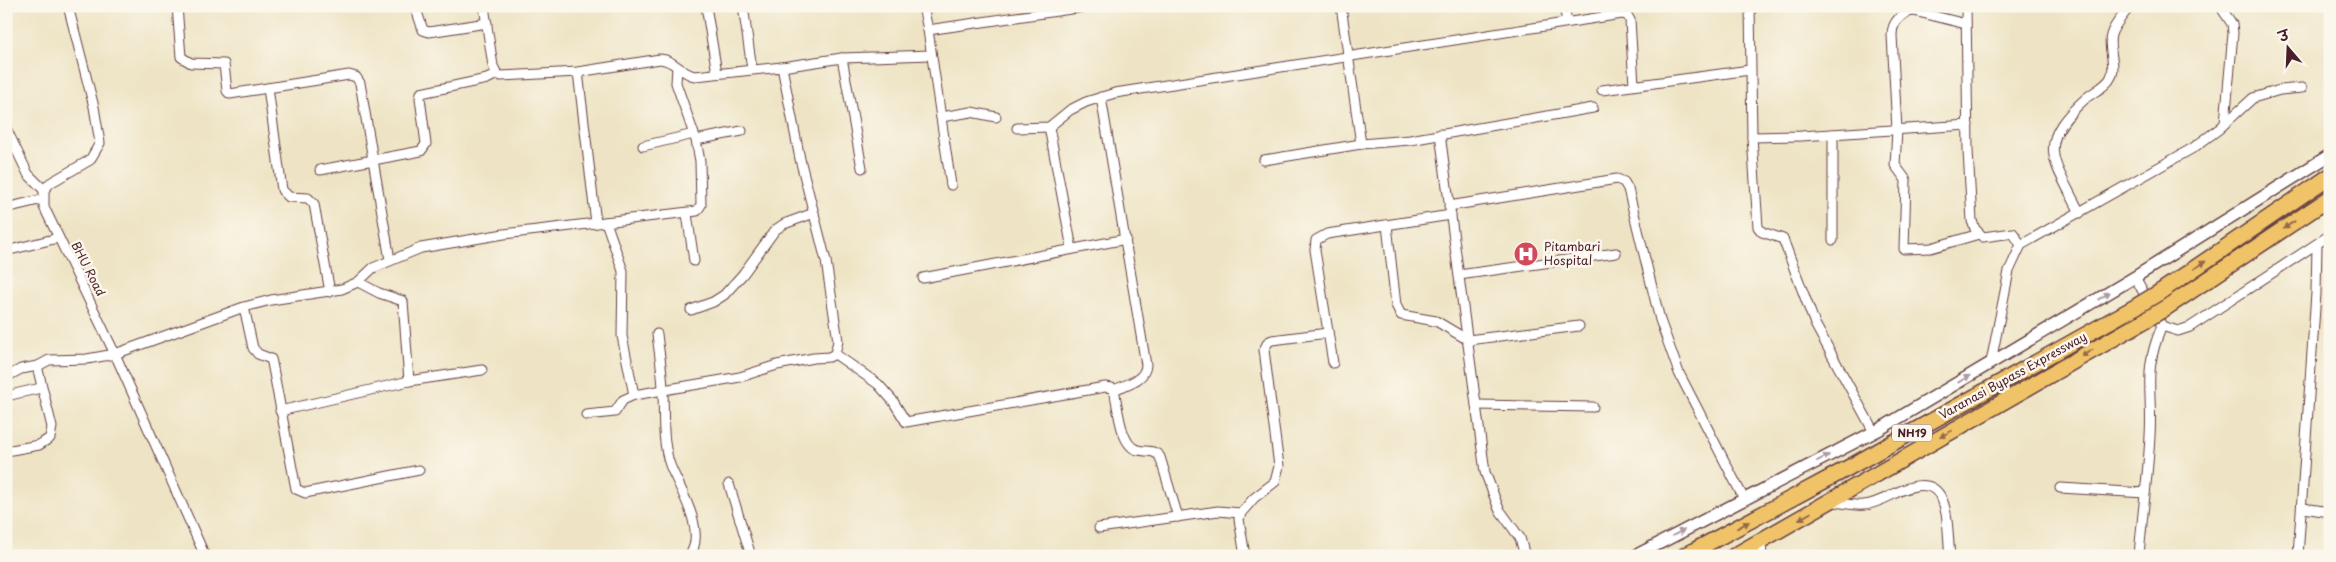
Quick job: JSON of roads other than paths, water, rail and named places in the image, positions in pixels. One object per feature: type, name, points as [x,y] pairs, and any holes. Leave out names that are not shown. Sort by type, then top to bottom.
[{"type":"highway","name":"Varanasi Bypass Expressway","points":[[1684,556],[1839,473],[2138,306],[2330,176]]},
{"type":"highway","name":"Varanasi Bypass Expressway","points":[[1734,556],[1761,549],[1830,501],[2144,321],[2330,198]]},
{"type":"street","points":[[6,208],[43,195],[50,183],[90,160],[100,143],[94,107],[68,6]]},
{"type":"street","points":[[177,6],[181,57],[191,63],[224,64],[227,91],[230,94],[349,75],[356,77],[360,83],[390,260]]},
{"type":"street","points":[[415,6],[419,25],[422,30],[429,32],[487,23]]},
{"type":"street","points":[[484,6],[493,66],[497,74]]},
{"type":"street","points":[[706,6],[717,74]]},
{"type":"street","points":[[742,6],[752,69]]},
{"type":"street","points":[[923,6],[951,185]]},
{"type":"street","points":[[928,30],[1091,6]]},
{"type":"street","points":[[1341,6],[1361,144]]},
{"type":"street","points":[[1564,6],[1567,22]]},
{"type":"street","points":[[1750,6],[1752,137],[1758,228],[1762,232],[1783,239],[1815,324],[1874,432]]},
{"type":"street","points":[[1966,6],[1972,221],[1979,234]]},
{"type":"street","points":[[2080,213],[2054,162],[2053,147],[2056,132],[2070,112],[2108,82],[2112,75],[2110,37],[2115,25],[2130,6]]},
{"type":"street","points":[[1966,24],[1908,9],[1895,22],[1892,29],[1897,130],[1895,165],[1906,180],[1904,249],[1931,248],[1979,234],[1988,237],[2014,233],[2021,245]]},
{"type":"street","points":[[2222,9],[2232,24],[2233,33],[2226,123]]},
{"type":"street","points":[[1017,128],[1049,127],[1070,110],[1086,102],[1115,93],[1622,14],[1627,15],[1630,20],[1634,85]]},
{"type":"street","points":[[320,170],[424,149],[426,144],[421,93],[487,79],[497,74],[507,76],[578,72],[660,59],[669,60],[690,76],[782,67],[842,58],[931,55]]},
{"type":"street","points":[[842,58],[862,168]]},
{"type":"street","points":[[6,377],[21,369],[38,366],[49,360],[87,359],[115,354],[244,307],[271,300],[342,289],[358,282],[369,271],[409,251],[504,234],[687,214],[697,211],[702,205],[700,161],[695,137],[676,83],[677,67]]},
{"type":"street","points":[[782,67],[800,159],[826,261],[838,340],[835,354]]},
{"type":"street","points":[[1602,90],[1750,70]]},
{"type":"street","points":[[578,72],[596,223]]},
{"type":"street","points":[[268,88],[282,190],[289,197],[308,198],[314,204],[330,292]]},
{"type":"street","points":[[1991,362],[2009,271],[2021,245],[2035,235],[2080,213],[2193,148],[2226,123],[2252,98],[2280,90],[2302,88]]},
{"type":"street","points":[[835,354],[878,384],[893,401],[906,422],[1105,386],[1114,390],[1138,379],[1145,372],[1126,239],[1101,97]]},
{"type":"street","points":[[1264,160],[1361,144],[1440,134],[1593,108]]},
{"type":"street","points":[[941,117],[971,112],[996,117]]},
{"type":"street","points":[[1752,137],[1783,137],[1968,125]]},
{"type":"street","points":[[1049,127],[1072,250]]},
{"type":"street","points":[[6,128],[28,174],[43,195]]},
{"type":"street","points":[[643,146],[742,130]]},
{"type":"street","points":[[1440,134],[1485,472],[1499,509],[1520,538],[1524,556]]},
{"type":"street","points":[[1833,134],[1833,240]]},
{"type":"street","points":[[1635,556],[1874,432],[2135,277],[2330,156]]},
{"type":"street","points":[[1333,363],[1315,250],[1316,240],[1327,234],[1387,225],[1450,210],[1617,179],[1624,182],[1628,189],[1660,320],[1679,373],[1744,499]]},
{"type":"street","name":"BHU Road","points":[[43,195],[47,216],[115,354],[205,556]]},
{"type":"street","points":[[691,310],[713,302],[724,295],[743,274],[776,230],[784,224],[814,213]]},
{"type":"street","points":[[687,214],[694,261]]},
{"type":"street","points":[[606,222],[623,271],[622,336],[634,395]]},
{"type":"street","points":[[1387,225],[1398,312],[1401,316],[1436,322],[1468,340],[1579,326]]},
{"type":"street","points":[[2135,277],[2162,326],[2178,331],[2190,327],[2330,235]]},
{"type":"street","points":[[6,250],[58,238]]},
{"type":"street","points":[[923,278],[1126,239]]},
{"type":"street","points":[[2298,556],[2303,508],[2316,293],[2317,245]]},
{"type":"street","points":[[1459,275],[1616,253]]},
{"type":"street","points":[[358,282],[404,301],[409,381]]},
{"type":"street","points":[[244,307],[253,348],[258,354],[271,359],[294,486],[299,492],[419,470]]},
{"type":"street","points":[[2139,556],[2151,434],[2148,381],[2154,345],[2162,326]]},
{"type":"street","points":[[1245,556],[1239,519],[1241,513],[1254,498],[1275,482],[1279,466],[1264,353],[1266,345],[1272,340],[1328,333]]},
{"type":"street","points":[[657,334],[667,452],[692,514],[694,525],[695,543],[689,556]]},
{"type":"street","points":[[586,415],[615,412],[624,400],[634,395],[740,377],[777,365],[829,357],[835,354]]},
{"type":"street","points":[[6,451],[39,445],[50,438],[52,427],[41,388],[38,366]]},
{"type":"street","points":[[280,411],[409,381],[482,370]]},
{"type":"street","points":[[6,396],[41,388]]},
{"type":"street","points":[[1114,390],[1127,444],[1138,450],[1154,452],[1160,457],[1178,517]]},
{"type":"street","points":[[1476,405],[1593,407]]},
{"type":"street","points":[[729,484],[751,556]]},
{"type":"street","points":[[1830,501],[1865,505],[1917,485],[1931,486],[1940,494],[1945,508],[1950,556]]},
{"type":"street","points":[[2060,488],[2146,493]]},
{"type":"street","points":[[2303,508],[2330,512]]},
{"type":"street","points":[[1099,528],[1218,511],[1241,513]]},
{"type":"place","name":"Pitambari Hospital","points":[[1526,254]]}]
